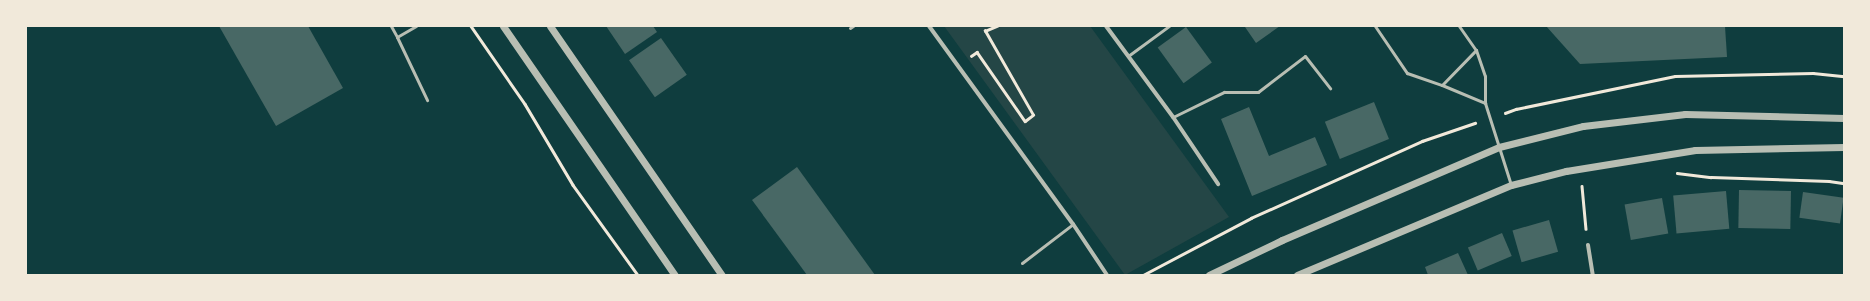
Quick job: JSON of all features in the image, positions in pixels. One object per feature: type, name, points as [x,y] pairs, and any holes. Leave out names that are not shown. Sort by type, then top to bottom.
[{"type":"street","points":[[503,26],[675,275]]},
{"type":"street","points":[[550,26],[722,275]]},
{"type":"street","points":[[929,26],[1073,224],[1107,275]]},
{"type":"street","points":[[1106,26],[1173,117],[1218,184]]},
{"type":"street","points":[[1212,274],[1282,240],[1499,147],[1584,126],[1685,114],[1844,118]]},
{"type":"street","points":[[1296,275],[1511,185],[1566,171],[1695,150],[1844,147]]},
{"type":"street","points":[[1588,245],[1593,275]]},
{"type":"lane","points":[[391,26],[427,100]]},
{"type":"lane","points":[[397,37],[416,26]]},
{"type":"lane","points":[[1128,56],[1169,26]]},
{"type":"lane","points":[[1375,26],[1408,73],[1485,103]]},
{"type":"lane","points":[[1459,26],[1476,50],[1485,76],[1485,103],[1511,185]]},
{"type":"lane","points":[[1442,85],[1476,50]]},
{"type":"lane","points":[[1173,117],[1224,92],[1258,92],[1305,56],[1330,88]]},
{"type":"lane","points":[[1022,263],[1073,224]]},
{"type":"path","points":[[471,26],[525,104],[573,185],[638,275]]},
{"type":"path","points":[[958,66],[977,52],[1025,121],[1033,115],[985,32],[997,26]]},
{"type":"path","points":[[1673,172],[1711,177],[1829,181],[1844,183]]},
{"type":"path","points":[[1588,245],[1581,184],[1589,182]]},
{"type":"shaded area","points":[[944,26],[1090,26],[1229,217],[1125,275]]},
{"type":"building","points":[[219,26],[308,26],[343,88],[276,126]]},
{"type":"building","points":[[606,26],[653,26],[657,32],[625,54]]},
{"type":"building","points":[[1280,26],[1256,43],[1245,27]]},
{"type":"building","points":[[1546,26],[1725,26],[1727,57],[1580,64]]},
{"type":"building","points":[[1186,27],[1212,63],[1184,83],[1158,48]]},
{"type":"building","points":[[661,38],[687,75],[655,97],[629,60]]},
{"type":"building","points":[[1374,102],[1389,139],[1340,159],[1325,122]]},
{"type":"building","points":[[1249,107],[1269,156],[1315,137],[1327,165],[1252,196],[1221,119]]},
{"type":"building","points":[[797,167],[875,275],[807,275],[752,200]]},
{"type":"building","points":[[1739,190],[1791,191],[1790,229],[1738,228]]},
{"type":"building","points":[[1726,191],[1729,229],[1677,233],[1673,196]]},
{"type":"building","points":[[1803,192],[1844,198],[1840,223],[1799,218]]},
{"type":"building","points":[[1662,198],[1668,233],[1631,240],[1625,205]]},
{"type":"building","points":[[1549,220],[1558,252],[1522,262],[1512,230]]},
{"type":"building","points":[[1502,233],[1512,256],[1478,270],[1468,247]]},
{"type":"building","points":[[1458,253],[1468,275],[1428,275],[1425,267]]}]
